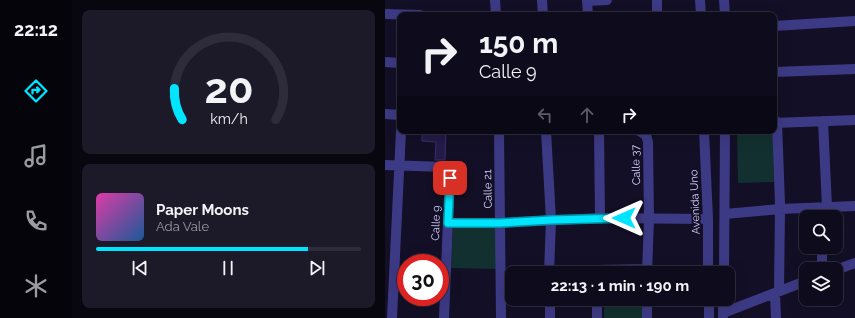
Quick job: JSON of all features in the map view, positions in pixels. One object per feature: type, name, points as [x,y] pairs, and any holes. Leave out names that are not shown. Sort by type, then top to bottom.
[{"type":"street","points":[[495,0],[496,12]]},
{"type":"street","points":[[542,0],[543,12]]},
{"type":"street","points":[[588,12],[587,0],[607,0]]},
{"type":"street","points":[[657,0],[657,12]]},
{"type":"street","points":[[700,0],[701,12]]},
{"type":"street","points":[[724,0],[725,12]]},
{"type":"street","points":[[385,14],[397,15]]},
{"type":"street","points":[[777,26],[855,21]]},
{"type":"street","points":[[385,62],[397,63]]},
{"type":"street","points":[[777,72],[855,69]]},
{"type":"street","points":[[385,114],[397,115]]},
{"type":"street","points":[[777,123],[855,120]]},
{"type":"street","points":[[823,121],[824,210]]},
{"type":"street","points":[[392,318],[401,134]]},
{"type":"street","name":"Calle 21","points":[[499,134],[501,318]]},
{"type":"street","points":[[546,134],[551,220],[549,266]]},
{"type":"street","points":[[599,134],[600,218]]},
{"type":"street","name":"Calle 37","points":[[644,134],[648,142],[649,218],[647,266]]},
{"type":"street","name":"Avenida Uno","points":[[704,134],[709,266]]},
{"type":"street","points":[[724,266],[725,134]]},
{"type":"street","points":[[776,134],[780,207],[776,318]]},
{"type":"street","name":"Calle 9","points":[[385,165],[445,167],[450,172],[444,318]]},
{"type":"street","points":[[725,214],[780,207],[824,210],[855,206]]},
{"type":"street","points":[[448,223],[500,223],[600,218],[708,219]]},
{"type":"street","points":[[843,267],[855,263]]},
{"type":"street","points":[[723,315],[799,284]]},
{"type":"street","points":[[550,306],[550,318]]},
{"type":"street","points":[[597,306],[597,318]]},
{"type":"street","points":[[647,306],[647,318]]},
{"type":"street","points":[[709,306],[709,318]]},
{"type":"green space","points":[[737,134],[773,134],[774,182],[738,183]]},
{"type":"green space","points":[[456,226],[495,227],[497,269],[451,268],[453,229]]},
{"type":"green space","points":[[604,306],[645,306],[645,318],[604,318]]},
{"type":"building","points":[[422,134],[446,134],[445,160],[435,160],[436,142],[422,141]]},
{"type":"route","points":[[450,178],[448,223],[500,223],[624,218]]}]
